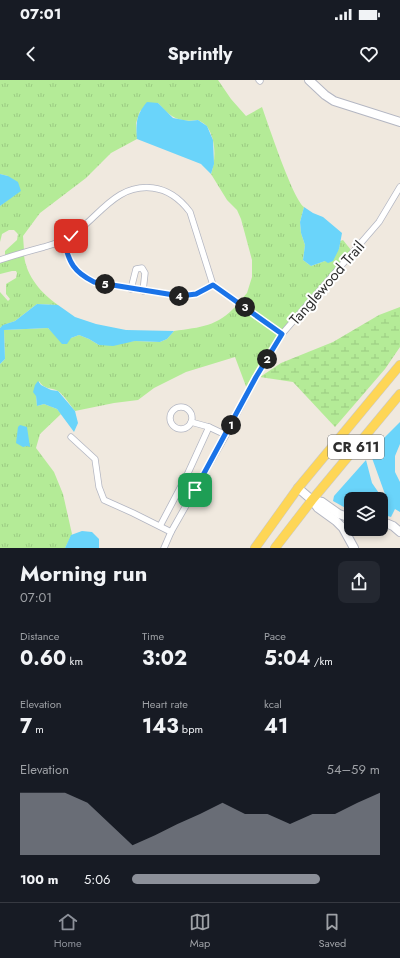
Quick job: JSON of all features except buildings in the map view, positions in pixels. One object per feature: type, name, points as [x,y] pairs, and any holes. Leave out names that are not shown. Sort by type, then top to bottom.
[{"type":"main road","name":"CR 611","points":[[255,548],[298,488],[400,365]]},
{"type":"main road","name":"CR 611","points":[[275,548],[312,500],[400,394]]},
{"type":"street","points":[[309,80],[334,101],[400,122]]},
{"type":"street","points":[[0,260],[64,241],[124,192],[145,187],[158,189],[170,194],[183,203],[190,212],[213,285],[282,334]]},
{"type":"street","name":"Tanglewood Trail","points":[[164,548],[171,532],[226,435],[256,377],[282,334],[379,222],[400,187]]},
{"type":"street","points":[[64,241],[70,261],[76,271],[94,282],[171,296],[187,296],[196,294],[213,285]]},
{"type":"street","points":[[131,288],[136,269],[140,268],[145,273],[143,291]]},
{"type":"street","points":[[191,422],[209,427],[226,435]]},
{"type":"street","points":[[160,526],[188,473],[209,427]]},
{"type":"street","points":[[71,437],[95,460],[99,487],[104,500],[171,532]]},
{"type":"street","points":[[298,488],[312,500],[318,508],[336,520],[344,528],[354,548]]},
{"type":"street","points":[[312,500],[322,502],[339,514],[344,516]]},
{"type":"street","points":[[388,524],[400,532]]},
{"type":"green space","points":[[0,80],[218,80],[231,99],[246,116],[262,107],[287,176],[299,201],[304,207],[300,222],[301,233],[305,245],[303,260],[311,266],[325,261],[339,249],[340,241],[343,240],[351,250],[282,330],[240,301],[247,293],[252,277],[252,260],[241,219],[237,210],[227,200],[211,174],[214,163],[214,145],[211,133],[206,125],[198,120],[185,121],[175,118],[158,103],[140,111],[136,123],[137,139],[111,153],[86,178],[40,213],[23,236],[24,250],[5,255],[5,251],[17,240],[18,234],[14,230],[9,230],[2,234],[0,242],[0,206],[7,200],[8,176],[0,174]]},
{"type":"green space","points":[[24,255],[25,263],[31,277],[46,296],[58,305],[37,304],[15,321],[0,328],[0,292],[8,301],[10,299],[6,294],[6,284],[16,278],[17,273],[16,271],[12,271],[0,274],[0,263]]},
{"type":"green space","points":[[237,305],[278,335],[247,389],[235,357],[186,372],[154,388],[138,400],[75,411],[65,397],[55,390],[43,386],[39,381],[36,396],[37,406],[44,404],[57,409],[61,414],[40,434],[36,448],[54,472],[63,494],[72,534],[65,548],[0,548],[0,364],[5,359],[4,330],[48,328],[54,334],[71,338],[79,335],[99,345],[135,341],[160,342],[167,339],[174,331],[201,327],[215,322],[223,318]]},
{"type":"green space","points":[[400,307],[400,347],[385,369],[335,427],[293,382],[260,377],[281,363],[333,342],[379,315]]},
{"type":"water","points":[[147,102],[158,103],[173,118],[189,121],[198,120],[207,126],[213,140],[214,164],[211,174],[201,164],[137,139],[139,115]]},
{"type":"water","points":[[0,174],[8,176],[18,182],[21,191],[0,206]]},
{"type":"water","points":[[304,207],[323,217],[342,233],[339,249],[333,261],[328,263],[325,261],[311,266],[303,260],[305,245],[301,233],[300,222]]},
{"type":"water","points":[[37,304],[58,305],[75,317],[96,324],[126,330],[174,331],[167,339],[160,342],[135,341],[113,346],[99,345],[79,335],[71,338],[67,344],[62,344],[48,328],[4,330],[5,359],[0,364],[0,328],[3,325],[15,321]]},
{"type":"water","points":[[38,381],[41,385],[51,390],[58,391],[75,411],[78,423],[74,432],[57,409],[44,404],[37,406],[36,396],[33,392]]},
{"type":"water","points":[[400,422],[400,444],[395,456],[395,472],[400,482],[400,512],[395,509],[391,517],[388,516],[388,492],[384,492],[372,458],[376,446]]},
{"type":"water","points":[[20,425],[27,427],[30,447],[23,447],[16,443],[18,427]]},
{"type":"water","points":[[366,460],[372,483],[378,492],[344,492],[344,507],[333,501],[334,496]]},
{"type":"water","points":[[82,531],[92,532],[99,539],[99,548],[65,548],[71,535]]},
{"type":"route","points":[[71,236],[64,241],[70,261],[76,271],[94,282],[171,296],[187,296],[196,294],[213,285],[282,334],[256,377],[195,490]]}]
